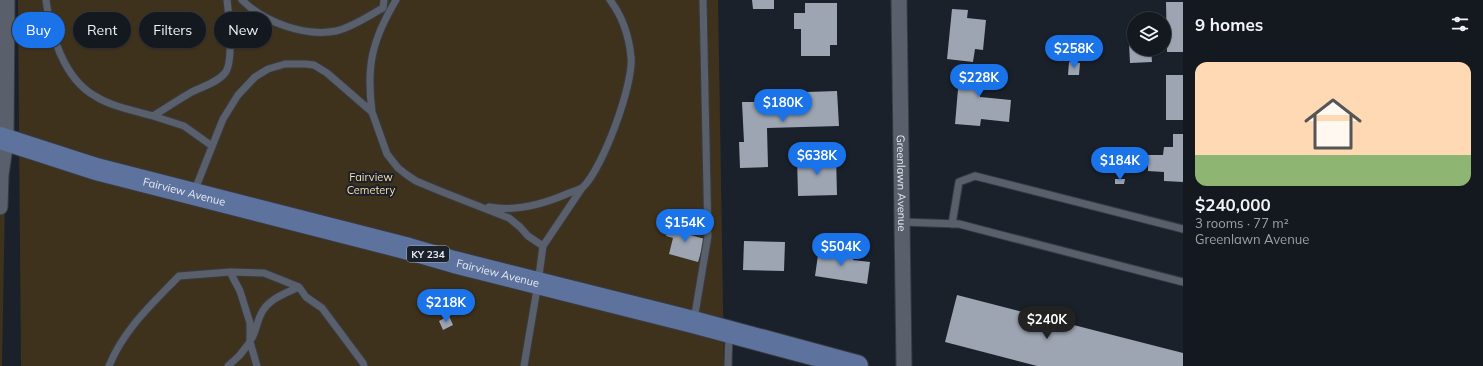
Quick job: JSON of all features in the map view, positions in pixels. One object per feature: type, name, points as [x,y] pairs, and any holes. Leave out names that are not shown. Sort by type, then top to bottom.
[{"type":"main road","name":"Fairview Avenue","points":[[3,139],[96,169],[694,322],[857,366]]},
{"type":"street","points":[[0,207],[7,0]]},
{"type":"street","name":"Greenlawn Avenue","points":[[898,0],[904,366]]},
{"type":"lane","points":[[46,0],[48,14],[60,51],[76,81],[88,92],[101,100],[184,126],[212,146]]},
{"type":"lane","points":[[153,116],[189,94],[216,80],[226,72],[230,37],[227,0]]},
{"type":"lane","points":[[242,0],[254,11],[268,19],[299,29],[316,32],[336,31],[351,26],[383,4],[396,0]]},
{"type":"lane","points":[[396,0],[380,29],[370,65],[369,88],[372,112],[387,154],[398,168],[422,184],[512,220],[528,236],[543,246]]},
{"type":"lane","points":[[524,366],[543,246],[604,154],[617,120],[630,78],[630,46],[624,26],[610,0]]},
{"type":"lane","points":[[694,322],[708,236],[703,0]]},
{"type":"lane","points":[[194,194],[223,118],[238,95],[260,72],[285,64],[306,64],[321,69],[372,112]]},
{"type":"lane","points":[[952,224],[959,182],[975,176],[1183,229]]},
{"type":"lane","points":[[473,204],[512,209],[549,201],[582,188]]},
{"type":"lane","points":[[902,222],[959,224],[1183,282]]},
{"type":"lane","points":[[230,272],[240,291],[250,323],[250,342],[257,366]]},
{"type":"lane","points":[[109,366],[118,346],[129,329],[179,276],[230,272],[264,273],[299,287],[306,296],[322,308],[364,365]]},
{"type":"lane","points":[[228,366],[239,356],[250,342],[261,313],[269,303],[276,297],[299,287]]},
{"type":"lane","points":[[728,366],[729,332]]},
{"type":"green space","name":"Fairview Cemetery","points":[[18,0],[718,0],[724,366],[21,366],[18,48],[65,48],[65,12],[18,12]]},
{"type":"green space","points":[[0,137],[6,140],[2,366],[0,366]]},
{"type":"building","points":[[752,0],[774,0],[774,9],[753,9]]},
{"type":"building","points":[[1166,2],[1183,2],[1183,52],[1171,52],[1171,12],[1166,12]]},
{"type":"building","points":[[805,3],[837,3],[837,45],[830,45],[830,56],[801,56],[801,29],[794,29],[794,13],[805,13]]},
{"type":"building","points":[[952,9],[968,10],[967,18],[986,20],[983,50],[975,49],[973,62],[947,59]]},
{"type":"building","points":[[1130,56],[1152,56],[1152,62],[1130,63]]},
{"type":"building","points":[[1069,62],[1080,63],[1079,75],[1068,75]]},
{"type":"building","points":[[960,66],[1001,70],[1000,85],[981,83],[980,97],[1011,100],[1009,122],[981,119],[980,126],[955,124]]},
{"type":"building","points":[[1166,75],[1183,75],[1183,120],[1166,120]]},
{"type":"building","points":[[837,91],[839,126],[767,128],[768,167],[740,168],[739,142],[744,142],[742,102],[758,102],[758,109],[778,109],[778,101],[808,100],[807,92]]},
{"type":"building","points":[[1173,134],[1183,134],[1183,182],[1164,181],[1164,172],[1148,171],[1148,155],[1163,155],[1164,147],[1173,147]]},
{"type":"building","points":[[836,155],[837,195],[798,196],[797,156]]},
{"type":"building","points":[[1115,179],[1125,179],[1124,184],[1115,184]]},
{"type":"building","points":[[670,222],[684,226],[683,233],[705,239],[698,262],[669,254],[673,238],[666,236]]},
{"type":"building","points":[[744,241],[785,242],[784,271],[743,270]]},
{"type":"building","points":[[819,248],[854,254],[853,260],[870,262],[867,284],[815,276]]},
{"type":"building","points":[[957,295],[1183,353],[1183,366],[1037,366],[945,342]]},
{"type":"building","points":[[449,316],[453,325],[443,330],[439,321]]}]
